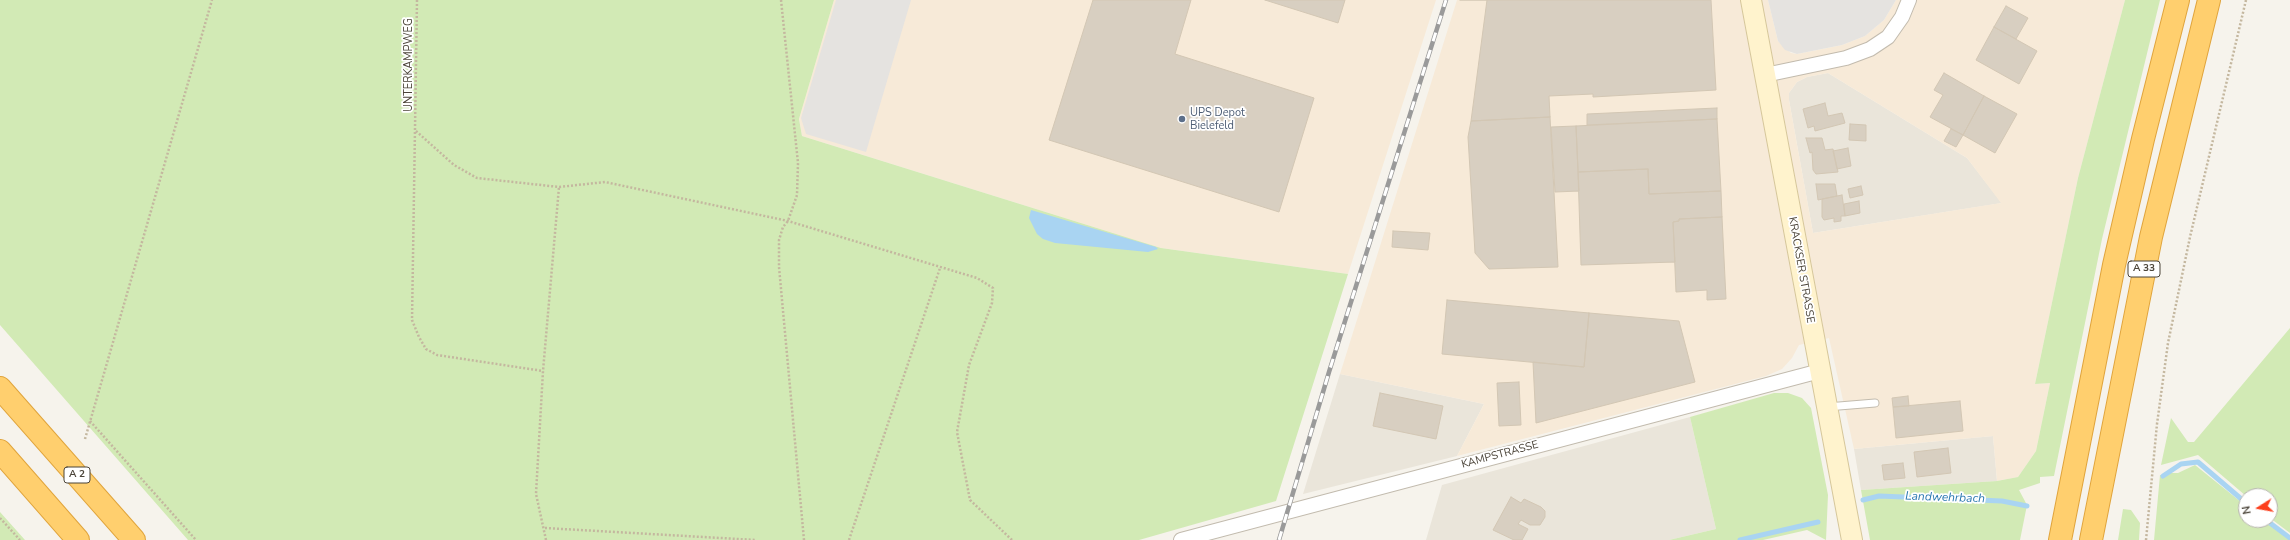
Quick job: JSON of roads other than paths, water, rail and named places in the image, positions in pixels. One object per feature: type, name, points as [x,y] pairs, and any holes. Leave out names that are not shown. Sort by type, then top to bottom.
[{"type":"highway","name":"A 33","points":[[2060,540],[2086,397],[2120,238],[2178,0]]},
{"type":"highway","name":"A 33","points":[[2091,540],[2151,237],[2209,0]]},
{"type":"highway","name":"A 2","points":[[0,388],[134,540]]},
{"type":"highway","points":[[0,451],[78,540]]},
{"type":"street","name":"KRACKSER STRASSE","points":[[1751,0],[1852,540]]},
{"type":"street","points":[[1765,75],[1846,58],[1870,49],[1888,37],[1902,17],[1909,0]]},
{"type":"street","name":"KAMPSTRASSE","points":[[1181,540],[1820,371]]},
{"type":"lane","points":[[1827,407],[1875,402]]},
{"type":"water","points":[[1031,210],[1156,247],[1158,249],[1148,252],[1055,243],[1043,239],[1037,234],[1029,218]]},
{"type":"waterway","name":"Landwehrbach","points":[[2163,476],[2181,464],[2198,462],[2238,496]]},
{"type":"waterway","name":"Landwehrbach","points":[[1863,500],[1879,496],[2002,501],[2027,506]]},
{"type":"waterway","points":[[1740,540],[1818,522]]},
{"type":"waterway","name":"Landwehrbach","points":[[2277,528],[2290,538]]},
{"type":"railway","points":[[1279,540],[1329,372],[1446,0]]},
{"type":"place","name":"UPS Depot Bielefeld","points":[[1182,119]]}]
